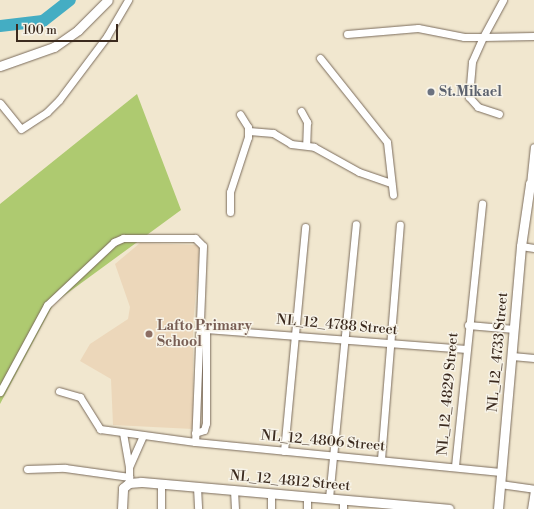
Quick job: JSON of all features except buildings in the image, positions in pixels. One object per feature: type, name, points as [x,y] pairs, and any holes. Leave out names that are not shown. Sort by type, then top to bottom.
[{"type":"street","points":[[0,66],[54,47],[78,30],[108,0]]},
{"type":"street","points":[[0,103],[21,129],[47,112],[62,96],[107,36],[128,0]]},
{"type":"street","points":[[498,114],[478,107],[469,97],[472,62],[483,37],[504,0]]},
{"type":"street","points":[[347,34],[418,28],[464,37],[534,36]]},
{"type":"street","points":[[320,58],[387,142],[393,195]]},
{"type":"street","points":[[301,111],[307,122],[306,145]]},
{"type":"street","points":[[230,212],[230,192],[249,131],[240,114]]},
{"type":"street","points":[[249,131],[273,133],[291,144],[306,145],[324,151],[359,172],[391,183]]},
{"type":"street","points":[[532,184],[534,148]]},
{"type":"street","name":"NL_12_4733 Street","points":[[498,509],[521,246],[531,198],[532,184]]},
{"type":"street","name":"NL_12_4829 Street","points":[[455,466],[468,325],[482,203]]},
{"type":"street","points":[[329,498],[332,456],[346,338],[356,224]]},
{"type":"street","points":[[380,459],[400,225]]},
{"type":"street","points":[[284,451],[305,227]]},
{"type":"street","points":[[0,392],[47,305],[114,242],[123,238],[195,238],[203,246],[195,442]]},
{"type":"street","points":[[521,246],[534,248]]},
{"type":"street","name":"NL_12_4829 Street","points":[[468,325],[514,329]]},
{"type":"street","name":"NL_12_4788 Street","points":[[195,433],[204,430],[206,423],[206,329],[346,338],[466,349]]},
{"type":"street","points":[[512,356],[534,358]]},
{"type":"street","name":"NL_12_4806 Street","points":[[60,391],[80,397],[90,411],[97,428],[123,433],[195,442],[332,456],[455,466],[501,472]]},
{"type":"street","points":[[122,509],[123,488],[129,480],[129,467],[123,433]]},
{"type":"street","points":[[129,467],[144,436]]},
{"type":"street","points":[[27,468],[64,468],[129,480]]},
{"type":"street","name":"NL_12_4812 Street","points":[[129,480],[329,498],[343,504],[449,509]]},
{"type":"street","points":[[161,484],[161,509]]},
{"type":"street","points":[[500,484],[534,489],[531,509]]},
{"type":"street","points":[[197,487],[198,509]]},
{"type":"street","points":[[234,490],[235,509]]},
{"type":"street","points":[[271,492],[272,509]]},
{"type":"street","points":[[307,496],[307,509]]},
{"type":"shaded area","name":"Lafto Primary School","points":[[140,243],[200,245],[193,325],[193,429],[113,425],[111,379],[80,361],[90,344],[128,319],[130,307],[115,264]]},
{"type":"green space","points":[[137,94],[181,210],[54,303],[0,404],[0,204]]},
{"type":"waterway","points":[[0,26],[43,21],[70,0]]},
{"type":"place","name":"St.Mikael","points":[[431,92]]},
{"type":"place","name":"Lafto Primary School","points":[[149,334]]}]
